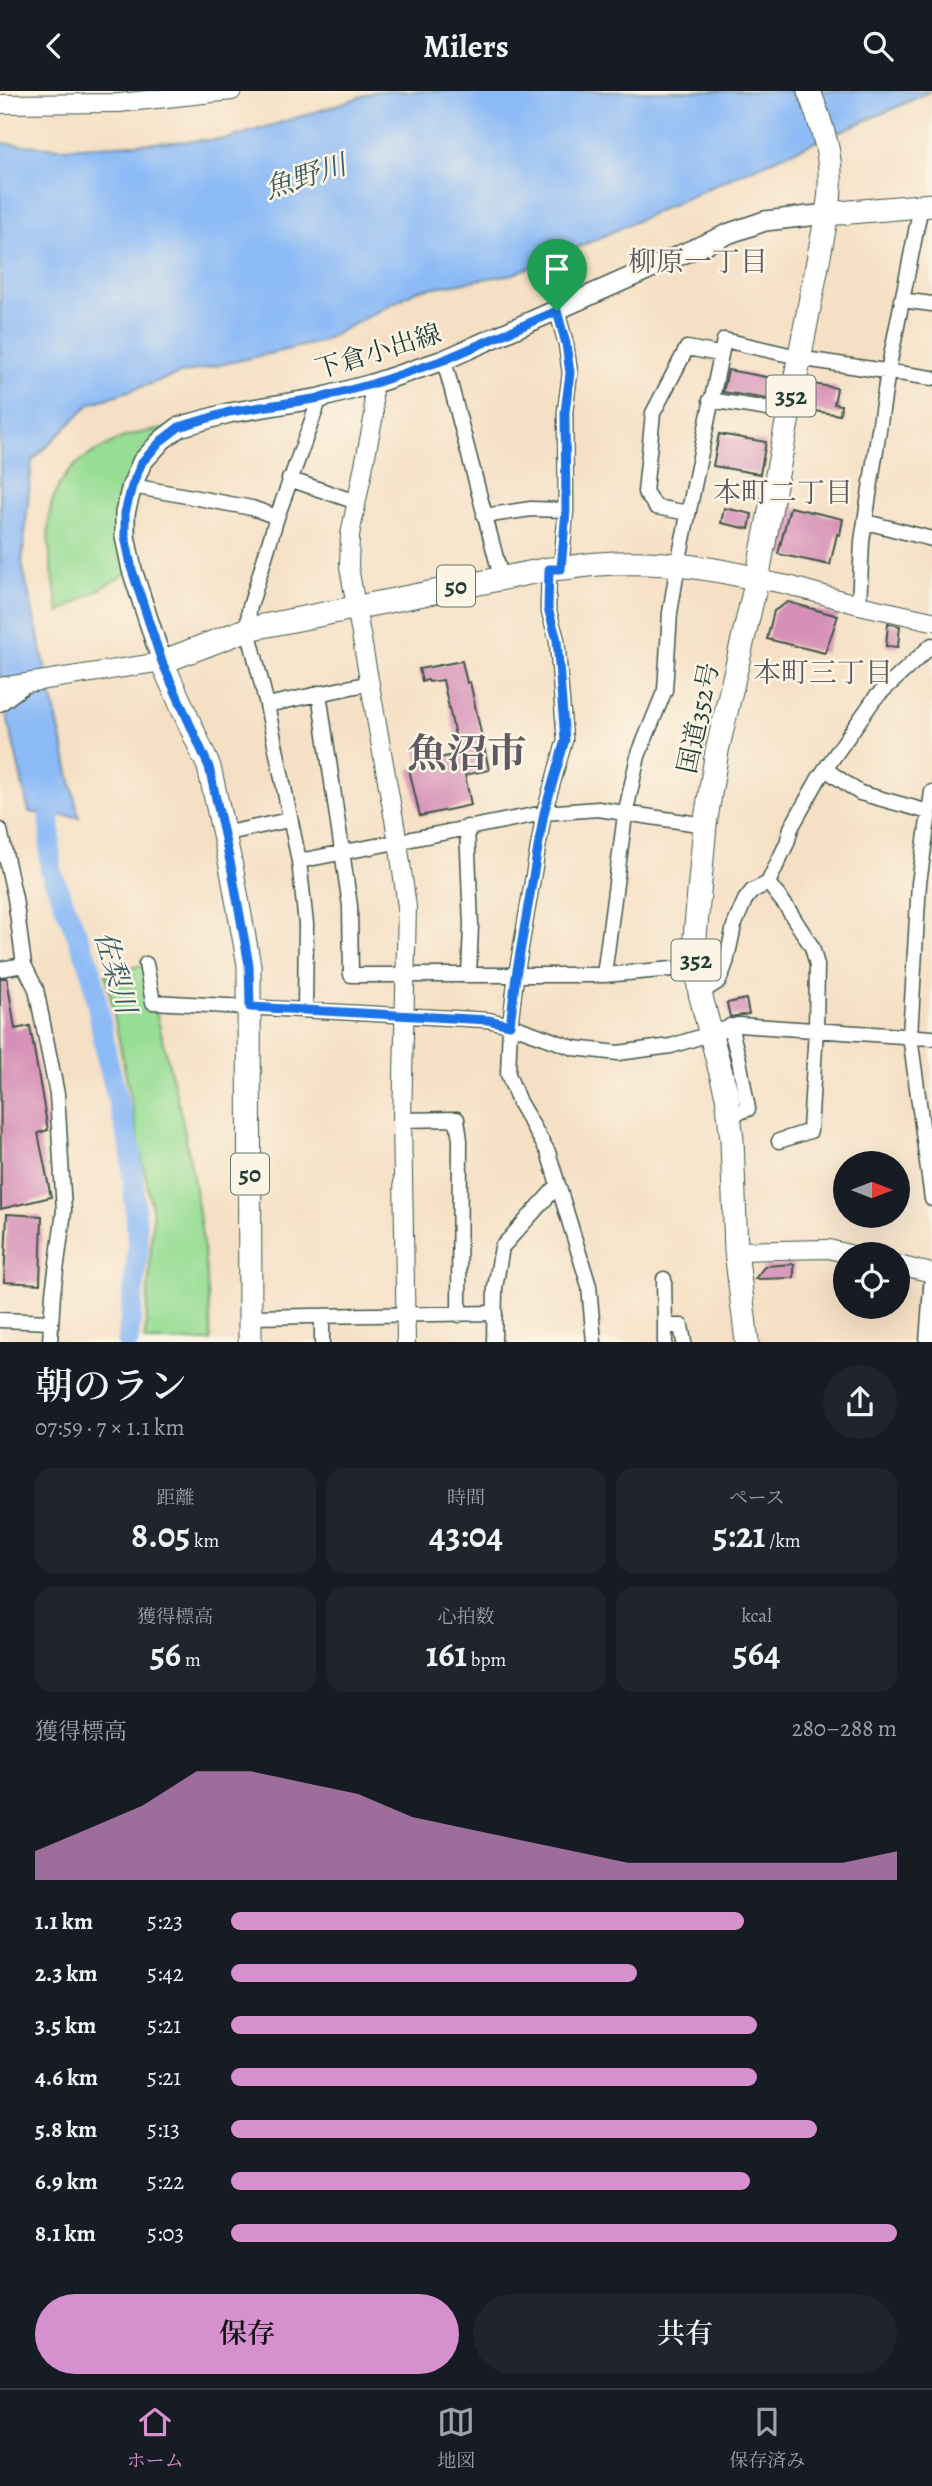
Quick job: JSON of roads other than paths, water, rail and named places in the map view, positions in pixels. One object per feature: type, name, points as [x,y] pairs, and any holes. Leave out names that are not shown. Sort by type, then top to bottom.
[{"type":"main road","name":"国道352号","points":[[747,1342],[736,1251],[732,1140],[721,1029],[700,993],[695,937],[705,825],[717,751],[757,579],[832,188],[826,141],[808,91]]},
{"type":"main road","points":[[827,214],[927,205]]},
{"type":"main road","name":"下倉小出線","points":[[162,662],[132,570],[125,536],[125,513],[142,462],[152,449],[179,427],[229,412],[320,398],[372,384],[444,360],[741,229],[765,221],[827,214]]},
{"type":"main road","name":"50","points":[[250,1342],[249,965],[209,767],[162,662],[248,629],[501,577],[598,563],[678,563],[757,579]]},
{"type":"street","points":[[0,104],[119,103],[232,91]]},
{"type":"street","points":[[859,605],[862,541],[888,371],[901,300],[927,205]]},
{"type":"street","points":[[901,300],[932,304]]},
{"type":"street","points":[[557,311],[570,373],[565,412],[566,510],[548,608],[557,640],[565,740],[544,813],[516,976],[508,1073],[519,1102],[548,1152],[589,1286],[594,1342]]},
{"type":"street","points":[[604,975],[625,815],[638,756],[666,690],[670,613],[678,563],[724,340],[799,357],[932,378]]},
{"type":"street","points":[[688,513],[656,507],[645,492],[653,413],[687,348],[719,354]]},
{"type":"street","points":[[444,360],[501,577]]},
{"type":"street","points":[[372,384],[374,415],[350,535],[349,567],[407,907],[402,1120],[406,1342]]},
{"type":"street","points":[[305,1009],[306,924],[299,861],[267,705],[248,629],[249,610],[277,516],[320,398]]},
{"type":"street","points":[[710,400],[787,412]]},
{"type":"street","points":[[289,479],[356,502]]},
{"type":"street","points":[[132,486],[252,508],[277,516]]},
{"type":"street","points":[[484,516],[531,509],[566,510]]},
{"type":"street","points":[[866,522],[932,539]]},
{"type":"street","points":[[757,579],[932,622]]},
{"type":"street","points":[[700,993],[719,981],[734,926],[745,900],[752,891],[768,883],[791,828],[825,769],[875,698],[932,645]]},
{"type":"street","points":[[0,687],[162,662]]},
{"type":"street","points":[[267,705],[370,683]]},
{"type":"street","points":[[0,704],[27,684]]},
{"type":"street","points":[[318,693],[350,906],[351,975],[604,975],[696,967]]},
{"type":"street","points":[[825,769],[860,793],[929,812]]},
{"type":"street","points":[[932,792],[919,883],[926,897],[910,1036],[932,1199]]},
{"type":"street","points":[[299,861],[544,813],[598,810],[705,825]]},
{"type":"street","points":[[223,834],[289,820]]},
{"type":"street","points":[[467,827],[471,925],[469,975]]},
{"type":"street","points":[[0,830],[15,898],[24,965],[36,989],[57,1094],[64,1210],[53,1293],[50,1342]]},
{"type":"street","points":[[768,883],[813,947],[817,965],[810,1131],[779,1141]]},
{"type":"street","points":[[146,964],[153,1002],[488,1020],[574,1048],[618,1053],[671,1046],[721,1029],[816,1030],[932,1038]]},
{"type":"street","points":[[0,969],[24,965]]},
{"type":"street","points":[[402,1120],[457,1119],[460,1140],[458,1315]]},
{"type":"street","points":[[494,1342],[495,1288],[502,1247],[558,1185]]},
{"type":"street","points":[[736,1251],[833,1250]]},
{"type":"street","points":[[910,1268],[932,1274],[927,1342]]},
{"type":"street","points":[[664,1279],[665,1342]]},
{"type":"street","points":[[250,1317],[495,1313]]},
{"type":"street","points":[[322,1316],[322,1342]]},
{"type":"street","points":[[0,1321],[51,1322]]},
{"type":"street","points":[[666,1326],[681,1326],[684,1342]]},
{"type":"water","name":"魚野川","points":[[376,91],[931,91],[513,274],[418,290],[320,342],[180,374],[90,404],[32,461],[22,564],[79,817],[29,812],[0,685],[0,143],[62,148],[227,139]]},
{"type":"waterway","name":"佐梨川","points":[[48,786],[50,869],[91,969],[107,1058],[131,1151],[138,1248],[128,1342]]},
{"type":"district","name":"柳原一丁目","points":[[698,261]]},
{"type":"district","name":"本町二丁目","points":[[783,492]]},
{"type":"district","name":"本町三丁目","points":[[823,672]]},
{"type":"district","name":"魚沼市","points":[[467,753]]}]
